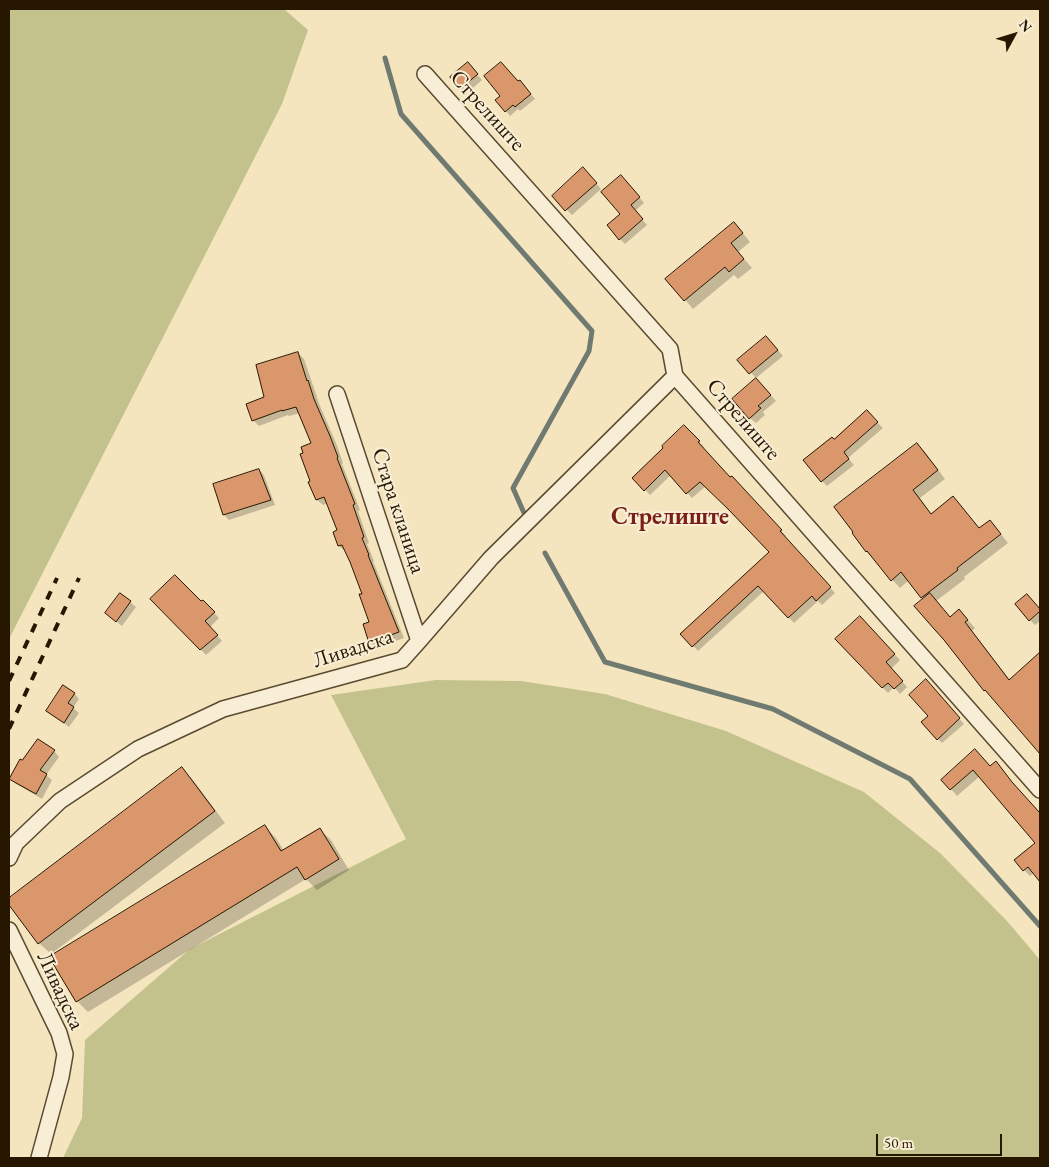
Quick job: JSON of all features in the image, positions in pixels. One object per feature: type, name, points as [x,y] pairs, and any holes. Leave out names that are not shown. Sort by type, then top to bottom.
[{"type":"street","name":"Стрелиште","points":[[425,74],[670,349],[675,376],[1040,790]]},
{"type":"street","name":"Ливадска","points":[[9,858],[16,843],[60,801],[138,749],[223,710],[402,660],[491,558],[675,376]]},
{"type":"street","name":"Стара кланица","points":[[337,394],[419,641]]},
{"type":"street","name":"Ливадска","points":[[9,930],[59,1033],[65,1054],[61,1077],[39,1158]]},
{"type":"shaded area","points":[[9,9],[284,9],[308,30],[282,104],[9,639]]},
{"type":"shaded area","points":[[436,680],[521,681],[605,694],[726,731],[864,792],[940,853],[1007,921],[1040,960],[1040,1158],[63,1158],[82,1118],[85,1040],[190,949],[406,839],[331,695]]},
{"type":"building","points":[[468,62],[478,74],[460,89],[450,77]]},
{"type":"building","points":[[501,62],[518,81],[520,80],[531,94],[515,107],[513,105],[505,112],[495,100],[500,96],[484,76]]},
{"type":"building","points":[[583,167],[597,183],[565,211],[552,196]]},
{"type":"building","points":[[621,175],[640,197],[631,205],[643,219],[619,240],[607,225],[620,214],[601,192]]},
{"type":"building","points":[[734,222],[743,233],[731,243],[744,259],[729,272],[725,267],[684,301],[665,279]]},
{"type":"building","points":[[766,336],[778,350],[749,374],[737,360]]},
{"type":"building","points":[[298,352],[307,381],[355,504],[353,505],[368,555],[399,632],[369,643],[363,624],[369,622],[359,594],[362,594],[350,562],[342,545],[338,546],[333,532],[337,530],[324,497],[316,500],[308,482],[310,481],[300,454],[303,453],[301,447],[311,443],[296,407],[252,421],[246,404],[264,397],[256,365]]},
{"type":"building","points":[[756,378],[771,395],[758,406],[761,408],[749,419],[732,399]]},
{"type":"building","points":[[867,410],[878,422],[844,452],[849,459],[821,482],[803,460],[832,437],[834,439]]},
{"type":"building","points":[[684,425],[730,477],[732,476],[782,530],[780,531],[831,587],[816,601],[812,596],[788,618],[758,586],[692,647],[680,634],[769,552],[700,482],[686,494],[665,470],[644,491],[632,478]]},
{"type":"building","points":[[917,443],[938,470],[913,490],[931,514],[953,496],[979,528],[990,520],[1001,534],[921,598],[901,572],[891,581],[866,552],[834,507]]},
{"type":"building","points":[[259,469],[271,500],[223,515],[213,484]]},
{"type":"building","points":[[175,575],[215,612],[205,621],[218,635],[200,650],[150,599]]},
{"type":"building","points":[[120,593],[131,601],[116,622],[105,613]]},
{"type":"building","points":[[930,593],[950,617],[959,609],[968,620],[965,622],[1009,680],[1040,652],[1040,754],[984,691],[944,640],[914,606]]},
{"type":"building","points":[[1027,594],[1040,609],[1029,621],[1015,604]]},
{"type":"building","points":[[860,616],[895,654],[886,662],[903,681],[894,689],[888,683],[882,688],[835,639]]},
{"type":"building","points":[[926,679],[960,718],[937,740],[921,722],[928,716],[909,695]]},
{"type":"building","points":[[63,685],[75,693],[68,703],[74,707],[64,723],[46,711]]},
{"type":"building","points":[[38,739],[55,750],[40,770],[47,774],[36,794],[9,779],[20,759],[22,760]]},
{"type":"building","points":[[975,749],[990,766],[996,761],[1040,813],[1040,882],[1028,867],[1023,871],[1014,860],[1035,843],[973,770],[950,790],[941,780]]},
{"type":"building","points":[[182,767],[215,811],[38,944],[9,905],[9,898]]},
{"type":"building","points":[[265,825],[281,851],[320,828],[339,859],[305,880],[297,867],[76,1002],[49,957]]},
{"type":"waterway","points":[[385,58],[401,114],[592,331],[589,351],[513,488],[524,513]]},
{"type":"waterway","points":[[545,553],[605,662],[773,709],[910,779],[1040,926]]},
{"type":"railway","points":[[9,681],[57,578]]},
{"type":"railway","points":[[9,729],[79,578]]},
{"type":"district","name":"Стрелиште","points":[[670,517]]}]
